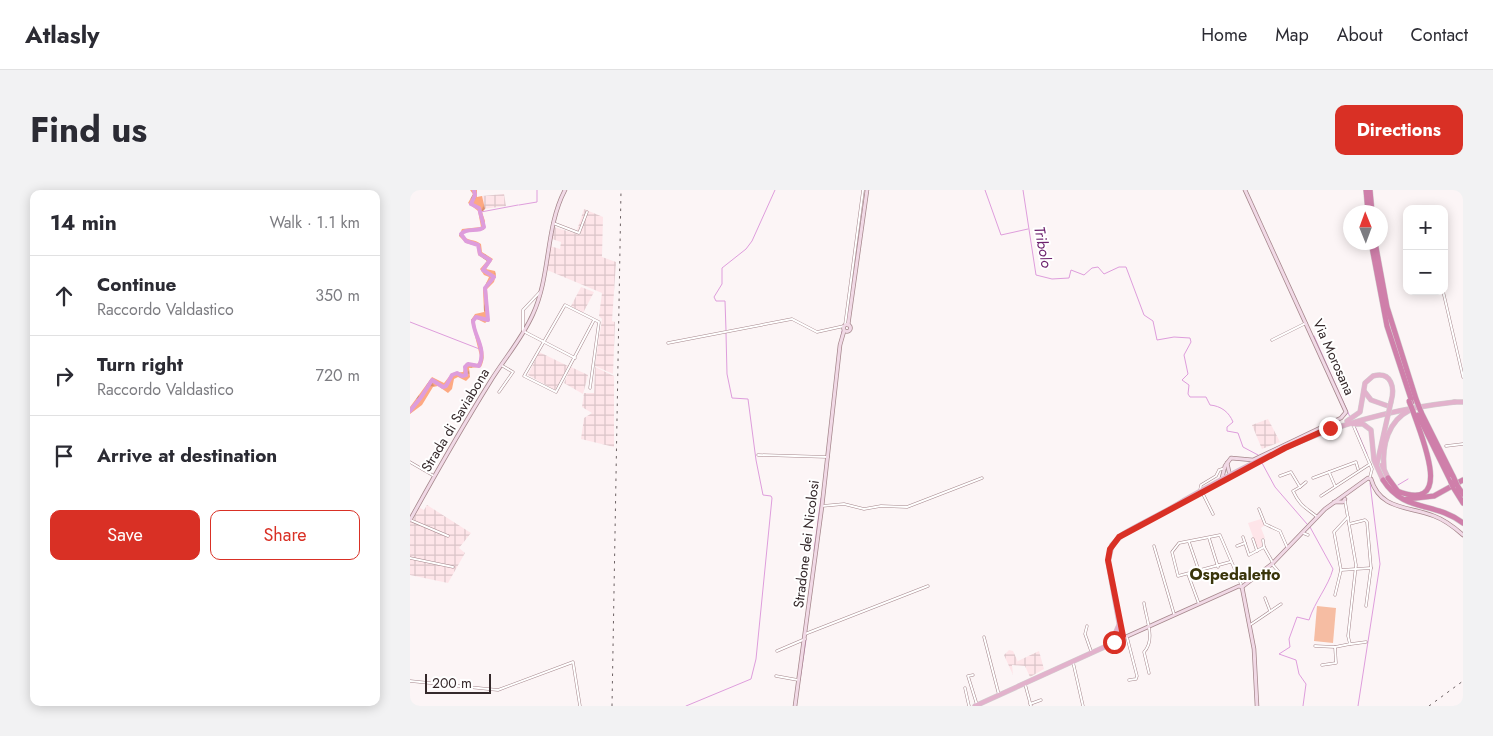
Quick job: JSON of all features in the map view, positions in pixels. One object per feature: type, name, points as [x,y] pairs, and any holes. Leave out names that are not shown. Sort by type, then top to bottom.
[{"type":"highway","points":[[1366,190],[1367,205]]},
{"type":"highway","points":[[1370,190],[1371,205]]},
{"type":"highway","points":[[1372,250],[1383,309],[1402,376],[1415,407],[1457,487],[1463,503]]},
{"type":"highway","points":[[1377,250],[1387,307],[1429,460],[1432,479],[1428,488],[1420,494],[1397,494]]},
{"type":"highway","points":[[1386,479],[1397,494],[1441,510],[1463,523]]},
{"type":"highway","points":[[1397,494],[1418,499],[1434,496],[1463,480]]},
{"type":"main road","points":[[976,706],[1111,644],[1121,636],[1108,565],[1112,545],[1124,533],[1276,453],[1358,415],[1362,406],[1364,387],[1371,376],[1385,376],[1393,384],[1377,467]]},
{"type":"main road","points":[[1364,387],[1366,395],[1371,400],[1390,405],[1415,407],[1463,402]]},
{"type":"main road","points":[[1330,428],[1386,412],[1455,402]]},
{"type":"main road","points":[[1384,468],[1384,448],[1390,431],[1397,419],[1415,407]]},
{"type":"main road","points":[[1320,432],[1356,423],[1368,426],[1373,434],[1373,456],[1377,467],[1386,479]]},
{"type":"main road","points":[[1203,491],[1261,459],[1276,453]]},
{"type":"main road","points":[[1379,453],[1386,479]]},
{"type":"street","name":"Stradone dei Nicolosi","points":[[844,331],[850,330],[846,326],[863,190]]},
{"type":"street","name":"Stradone dei Nicolosi","points":[[795,706],[822,506],[840,345],[846,326],[867,190]]},
{"type":"street","name":"Via Morosana","points":[[1227,462],[1234,458],[1248,461],[1254,459],[1345,414],[1307,323],[1245,190]]},
{"type":"street","points":[[501,365],[525,332],[541,292],[553,223],[558,203],[565,191]]},
{"type":"street","points":[[553,223],[579,233],[587,212]]},
{"type":"street","points":[[541,292],[537,293],[523,310],[522,326],[525,332],[575,358]]},
{"type":"street","points":[[1444,295],[1463,376]]},
{"type":"street","points":[[590,388],[599,322],[565,305],[524,376],[556,392],[594,320]]},
{"type":"street","points":[[668,343],[792,319],[817,332],[846,326]]},
{"type":"street","points":[[1272,340],[1307,323]]},
{"type":"street","name":"Strada di Saviabona","points":[[448,536],[410,520],[501,365],[512,372],[499,392]]},
{"type":"street","points":[[1350,644],[1348,636],[1356,569],[1348,517],[1343,501],[1347,492],[1370,477],[1373,471],[1354,427]]},
{"type":"street","points":[[1446,446],[1463,444]]},
{"type":"street","points":[[758,454],[828,457]]},
{"type":"street","points":[[1224,470],[1236,471],[1261,459]]},
{"type":"street","points":[[410,462],[435,476]]},
{"type":"street","points":[[1227,462],[1230,476]]},
{"type":"street","points":[[1213,514],[1203,491],[1221,479],[1227,462]]},
{"type":"street","points":[[1313,478],[1356,462],[1359,470]]},
{"type":"street","points":[[1320,496],[1370,464]]},
{"type":"street","points":[[1230,476],[1252,466]]},
{"type":"street","points":[[1224,470],[1230,476]]},
{"type":"street","points":[[1280,476],[1291,472],[1300,487]]},
{"type":"street","points":[[1329,472],[1336,486]]},
{"type":"street","points":[[1370,477],[1379,496],[1386,501],[1433,515],[1450,524],[1463,535]]},
{"type":"street","points":[[822,506],[844,504],[864,509],[881,506],[908,507],[982,478]]},
{"type":"street","points":[[1306,482],[1293,491],[1304,509],[1317,517]]},
{"type":"street","points":[[1129,680],[1136,679],[1137,676],[1121,636],[1148,628],[1257,577],[1288,549],[1317,517],[1334,503],[1343,501]]},
{"type":"street","points":[[1259,509],[1265,524],[1280,531],[1288,549]]},
{"type":"street","points":[[1336,595],[1341,570],[1334,532],[1348,517]]},
{"type":"street","points":[[1349,524],[1367,521],[1371,568],[1366,606]]},
{"type":"street","points":[[1303,533],[1308,536]]},
{"type":"street","points":[[1230,562],[1218,567],[1178,576],[1172,556],[1174,549],[1179,543],[1221,535],[1230,562],[1241,585],[1250,625],[1254,648],[1257,706]]},
{"type":"street","points":[[1243,537],[1249,555],[1264,547]]},
{"type":"street","points":[[1208,538],[1218,567]]},
{"type":"street","points":[[1252,539],[1257,551]]},
{"type":"street","points":[[1262,540],[1272,563],[1278,570],[1275,573],[1278,577]]},
{"type":"street","points":[[1189,542],[1199,572]]},
{"type":"street","points":[[1237,546],[1245,543]]},
{"type":"street","points":[[1154,546],[1175,615]]},
{"type":"street","points":[[410,558],[453,567]]},
{"type":"street","points":[[1341,570],[1371,568]]},
{"type":"street","points":[[1188,574],[1199,604]]},
{"type":"street","points":[[777,651],[805,636],[928,586]]},
{"type":"street","points":[[1265,598],[1270,611]]},
{"type":"street","points":[[1144,604],[1151,643],[1144,652],[1149,673]]},
{"type":"street","points":[[1250,625],[1281,604]]},
{"type":"street","points":[[1087,626],[1085,634],[1092,653]]},
{"type":"street","points":[[984,637],[999,695]]},
{"type":"street","points":[[1315,646],[1335,647],[1366,642]]},
{"type":"street","points":[[1322,665],[1336,663],[1335,647]]},
{"type":"street","points":[[410,681],[498,690],[574,662],[580,706]]},
{"type":"street","points":[[1073,662],[1083,706]]},
{"type":"street","points":[[973,675],[968,676],[976,706]]},
{"type":"street","points":[[776,676],[799,680]]},
{"type":"street","points":[[1025,684],[1030,705],[1041,700]]},
{"type":"street","points":[[965,688],[969,706]]},
{"type":"shaded area","points":[[504,194],[506,206],[483,209],[482,196]]},
{"type":"shaded area","points":[[584,209],[603,217],[602,257],[616,262],[612,321],[615,322],[613,374],[595,366],[602,319],[599,316],[602,293],[547,270],[550,246],[560,249],[561,242],[552,239],[554,227],[580,235],[581,233],[577,230]]},
{"type":"shaded area","points":[[581,287],[594,292],[583,313],[571,306]]},
{"type":"shaded area","points":[[539,352],[568,366],[555,390],[528,375]]},
{"type":"shaded area","points":[[571,367],[588,375],[583,394],[564,383]]},
{"type":"shaded area","points":[[595,367],[614,376],[614,447],[581,439],[584,418],[592,413],[582,407],[584,393],[594,393]]},
{"type":"shaded area","points":[[1268,419],[1280,442],[1262,449],[1252,425]]},
{"type":"shaded area","points":[[427,505],[471,533],[459,548],[465,553],[448,583],[410,575],[410,523],[418,507],[424,510]]},
{"type":"shaded area","points":[[1261,519],[1265,525],[1261,528],[1265,538],[1261,539],[1263,546],[1257,548],[1248,523]]},
{"type":"shaded area","points":[[1317,606],[1336,608],[1333,643],[1314,641]]},
{"type":"shaded area","points":[[1009,650],[1013,651],[1018,662],[1039,651],[1044,669],[1030,677],[1025,666],[1012,665],[1013,675],[1004,655]]},
{"type":"green space","points":[[470,190],[477,190],[477,197],[482,196],[485,209],[482,212],[485,221],[484,230],[464,231],[462,235],[481,244],[482,252],[493,259],[486,269],[495,271],[496,275],[494,282],[487,289],[489,320],[485,323],[475,318],[476,330],[483,348],[483,360],[481,367],[469,368],[470,377],[466,381],[458,377],[454,379],[452,389],[448,393],[438,386],[433,387],[422,405],[410,414],[410,407],[432,377],[444,383],[452,373],[463,372],[466,363],[477,364],[481,360],[471,320],[475,314],[484,312],[483,290],[489,277],[484,275],[480,269],[487,261],[478,255],[477,246],[466,243],[459,236],[462,229],[481,227],[478,211],[468,203],[473,194]]},
{"type":"waterway","points":[[410,411],[432,380],[443,387],[446,386],[452,375],[457,373],[462,376],[466,375],[465,367],[468,364],[479,366],[481,360],[481,348],[473,321],[476,317],[488,320],[485,288],[494,277],[483,270],[490,260],[480,254],[478,245],[466,241],[461,234],[484,227],[479,208],[471,204],[475,195],[474,190]]},
{"type":"waterway","points":[[519,205],[537,202],[537,190]]},
{"type":"waterway","points":[[726,330],[725,301],[716,301],[714,297],[722,284],[722,268],[746,249],[752,241],[775,190]]},
{"type":"waterway","points":[[985,190],[1001,235],[1028,229]]},
{"type":"waterway","name":"Tribolo","points":[[1023,190],[1036,275],[1052,279],[1069,278],[1071,270],[1084,275],[1092,268],[1098,267],[1104,274],[1119,267],[1126,267],[1144,315],[1153,321],[1157,340],[1174,337],[1190,338],[1191,342],[1184,355],[1188,374],[1182,380],[1189,385],[1188,394],[1190,397],[1206,397],[1210,405],[1224,410],[1233,422],[1227,427],[1227,431],[1238,433],[1243,447],[1258,455]]},
{"type":"waterway","points":[[481,212],[518,205]]},
{"type":"waterway","points":[[410,322],[482,350]]},
{"type":"waterway","points":[[841,337],[842,331]]},
{"type":"waterway","points":[[686,706],[751,679],[756,659],[772,498],[771,496],[763,495],[756,460],[748,399],[732,398],[727,374],[726,333]]},
{"type":"waterway","points":[[1314,336],[1350,417]]},
{"type":"waterway","points":[[1355,426],[1367,454]]},
{"type":"waterway","name":"Tribolo","points":[[1262,463],[1275,487],[1307,524]]},
{"type":"waterway","points":[[1398,485],[1408,479]]},
{"type":"waterway","points":[[1358,706],[1380,564],[1370,483]]},
{"type":"waterway","points":[[814,551],[821,498]]},
{"type":"waterway","name":"Tribolo","points":[[1303,706],[1306,684],[1299,674],[1296,660],[1279,654],[1290,647],[1289,639],[1297,617],[1309,620],[1333,569],[1310,527]]},
{"type":"waterway","points":[[800,680],[806,640]]},
{"type":"tunnel","points":[[1408,406],[1420,404]]},
{"type":"railway","points":[[612,706],[621,190]]},
{"type":"railway","points":[[1429,706],[1463,681]]},
{"type":"district","name":"Ospedaletto","points":[[1235,574]]},
{"type":"route","points":[[1114,642],[1123,636],[1108,560],[1110,549],[1122,534],[1285,448],[1330,428]]}]
